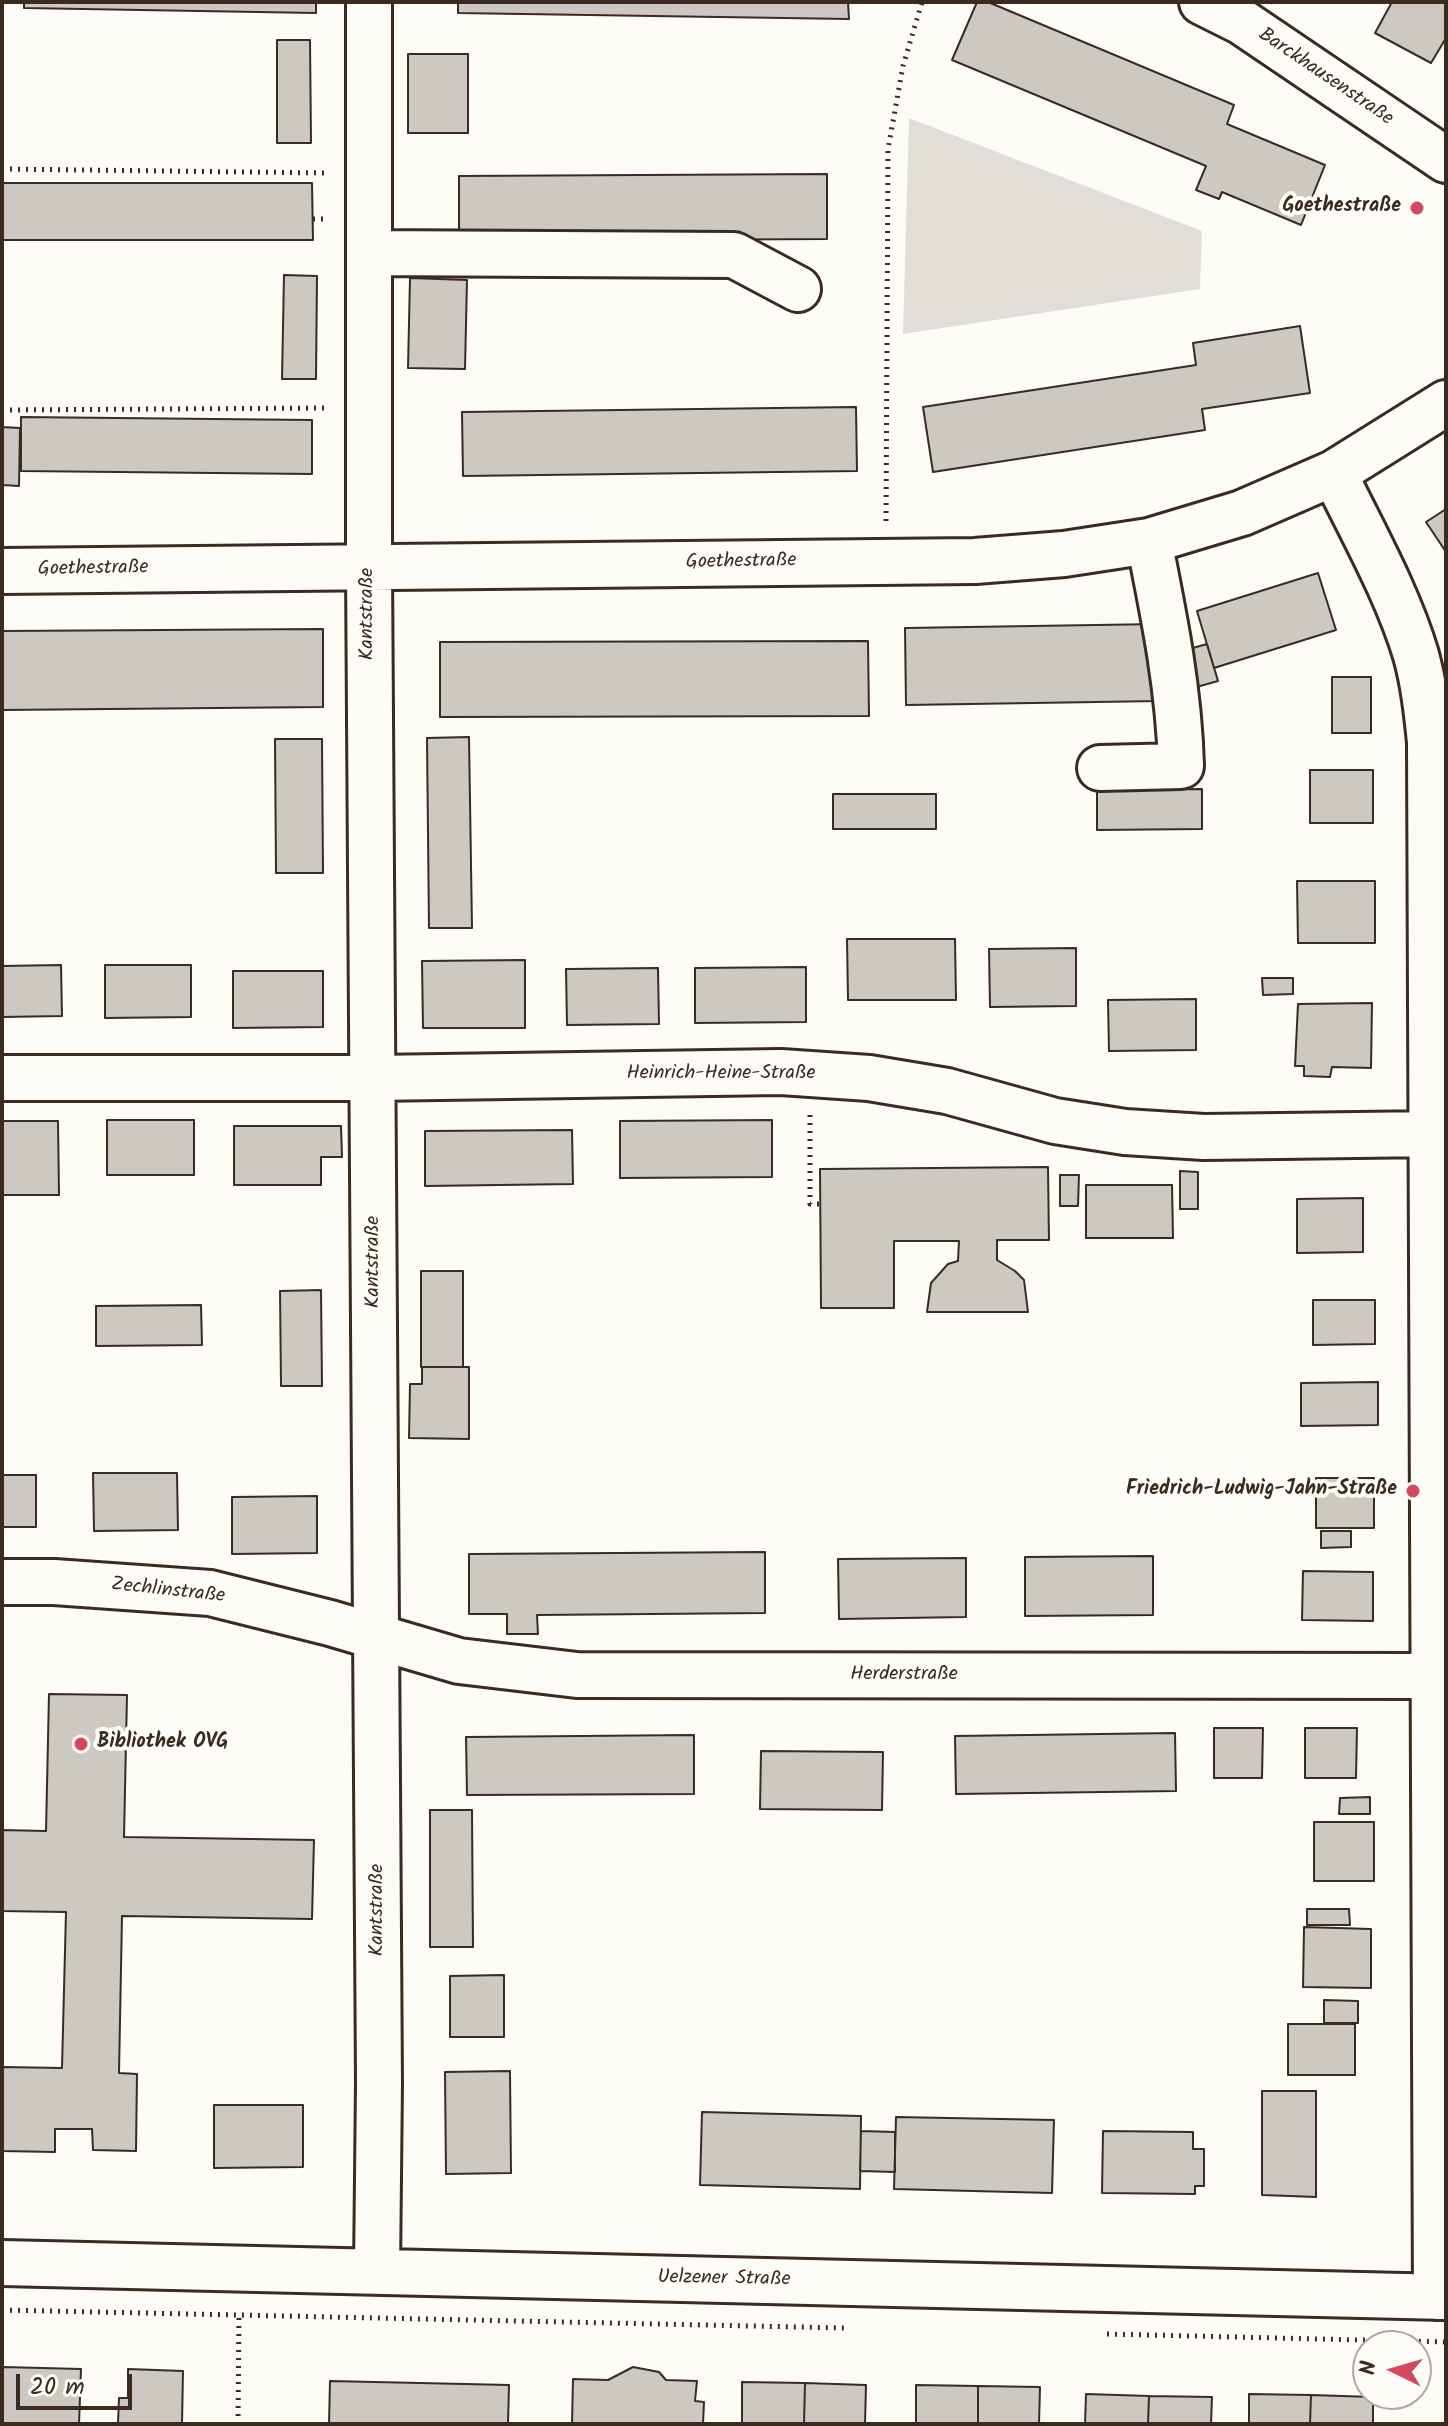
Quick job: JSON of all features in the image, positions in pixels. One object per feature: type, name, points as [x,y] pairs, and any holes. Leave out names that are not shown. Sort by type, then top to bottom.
[{"type":"street","name":"Kantstraße","points":[[369,2],[369,566],[378,1637],[377,2271]]},
{"type":"street","name":"Barckhausenstraße","points":[[1202,2],[1242,22],[1446,160]]},
{"type":"street","points":[[369,253],[734,255],[798,289]]},
{"type":"street","name":"Goethestraße","points":[[2,571],[975,561],[1050,555],[1149,541],[1242,513],[1334,473],[1446,403]]},
{"type":"street","points":[[1334,473],[1399,608],[1425,692],[1430,742],[1437,1113],[1440,1600],[1435,1676],[1441,2297]]},
{"type":"street","points":[[1100,768],[1181,766],[1180,711],[1149,541]]},
{"type":"street","name":"Heinrich-Heine-Straße","points":[[2,1078],[373,1078],[781,1072],[869,1078],[947,1091],[1055,1121],[1125,1132],[1204,1137],[1437,1113]]},
{"type":"street","name":"Zechlinstraße","points":[[2,1582],[54,1582],[210,1593],[378,1637]]},
{"type":"street","name":"Herderstraße","points":[[378,1637],[459,1661],[577,1675],[1435,1676]]},
{"type":"street","name":"Uelzener Straße","points":[[2,2263],[1441,2297]]},
{"type":"path","points":[[887,562],[888,149],[903,66],[922,2]]},
{"type":"path","points":[[2,169],[369,173]]},
{"type":"path","points":[[313,219],[332,219]]},
{"type":"path","points":[[2,410],[369,408]]},
{"type":"path","points":[[810,1074],[810,1204],[820,1204]]},
{"type":"path","points":[[238,2424],[241,2268]]},
{"type":"path","points":[[2,2310],[855,2328]]},
{"type":"path","points":[[1094,2334],[1446,2342]]},
{"type":"shaded area","points":[[909,118],[1202,231],[1200,289],[903,334]]},
{"type":"building","points":[[24,2],[316,2],[316,13],[24,8]]},
{"type":"building","points":[[458,2],[848,2],[849,19],[458,13]]},
{"type":"building","points":[[977,2],[988,2],[1234,105],[1227,124],[1325,165],[1301,225],[1222,192],[1219,199],[1196,190],[1206,166],[952,60]]},
{"type":"building","points":[[1392,2],[1446,2],[1446,38],[1431,63],[1375,33]]},
{"type":"building","points":[[277,40],[310,40],[311,143],[277,143]]},
{"type":"building","points":[[408,54],[468,54],[468,133],[408,133]]},
{"type":"building","points":[[827,174],[827,239],[459,241],[459,176]]},
{"type":"building","points":[[2,183],[312,183],[313,240],[2,240]]},
{"type":"building","points":[[284,275],[317,276],[316,379],[282,379]]},
{"type":"building","points":[[410,278],[467,280],[465,369],[408,368]]},
{"type":"building","points":[[1300,326],[1310,393],[1202,409],[1205,430],[933,472],[923,407],[1196,365],[1193,343]]},
{"type":"building","points":[[856,407],[857,471],[463,476],[462,412]]},
{"type":"building","points":[[21,417],[312,420],[312,474],[21,471]]},
{"type":"building","points":[[2,427],[20,428],[19,486],[2,485]]},
{"type":"building","points":[[1446,509],[1446,552],[1426,522]]},
{"type":"building","points":[[1318,573],[1336,630],[1214,668],[1197,611]]},
{"type":"building","points":[[1159,624],[1160,701],[906,705],[905,628]]},
{"type":"building","points":[[323,629],[323,707],[2,710],[2,631]]},
{"type":"building","points":[[868,641],[869,716],[440,717],[440,642]]},
{"type":"building","points":[[1207,644],[1218,681],[1193,688],[1182,651]]},
{"type":"building","points":[[1332,677],[1371,677],[1371,733],[1332,733]]},
{"type":"building","points":[[469,737],[472,928],[429,928],[427,738]]},
{"type":"building","points":[[275,739],[322,739],[323,873],[276,873]]},
{"type":"building","points":[[1310,770],[1373,770],[1373,823],[1310,823]]},
{"type":"building","points":[[1202,789],[1202,829],[1097,830],[1097,790]]},
{"type":"building","points":[[833,794],[936,794],[936,829],[833,829]]},
{"type":"building","points":[[1297,881],[1375,881],[1375,943],[1298,943]]},
{"type":"building","points":[[847,939],[955,939],[956,1000],[848,1000]]},
{"type":"building","points":[[1076,948],[1076,1006],[990,1007],[989,949]]},
{"type":"building","points":[[525,960],[525,1028],[423,1028],[422,961]]},
{"type":"building","points":[[61,965],[62,1016],[2,1017],[2,966]]},
{"type":"building","points":[[105,965],[191,965],[191,1017],[105,1018]]},
{"type":"building","points":[[806,967],[806,1022],[695,1023],[695,968]]},
{"type":"building","points":[[658,968],[659,1024],[567,1025],[566,969]]},
{"type":"building","points":[[233,971],[323,971],[323,1027],[233,1028]]},
{"type":"building","points":[[1262,978],[1293,978],[1293,994],[1263,995]]},
{"type":"building","points":[[1196,999],[1196,1050],[1109,1051],[1108,1000]]},
{"type":"building","points":[[1372,1003],[1371,1068],[1332,1067],[1330,1077],[1304,1076],[1304,1066],[1295,1066],[1298,1004]]},
{"type":"building","points":[[107,1120],[194,1120],[194,1175],[107,1175]]},
{"type":"building","points":[[772,1120],[772,1177],[620,1178],[620,1121]]},
{"type":"building","points":[[2,1121],[58,1121],[59,1195],[2,1195]]},
{"type":"building","points":[[234,1126],[341,1126],[342,1157],[321,1157],[321,1185],[234,1185]]},
{"type":"building","points":[[572,1130],[573,1184],[425,1186],[425,1131]]},
{"type":"building","points":[[1048,1167],[1049,1240],[997,1240],[997,1260],[1024,1280],[1028,1312],[927,1312],[931,1283],[948,1264],[958,1261],[959,1241],[894,1241],[894,1308],[821,1308],[820,1169]]},
{"type":"building","points":[[1180,1171],[1198,1172],[1198,1209],[1180,1209]]},
{"type":"building","points":[[1060,1175],[1079,1175],[1078,1206],[1060,1206]]},
{"type":"building","points":[[1086,1185],[1172,1185],[1173,1238],[1086,1238]]},
{"type":"building","points":[[1363,1198],[1363,1252],[1297,1253],[1297,1199]]},
{"type":"building","points":[[421,1271],[463,1271],[463,1367],[421,1367]]},
{"type":"building","points":[[321,1290],[322,1386],[281,1386],[280,1291]]},
{"type":"building","points":[[1313,1300],[1375,1300],[1375,1344],[1313,1345]]},
{"type":"building","points":[[201,1305],[202,1345],[96,1346],[96,1306]]},
{"type":"building","points":[[422,1367],[469,1367],[469,1439],[409,1438],[410,1384],[422,1384]]},
{"type":"building","points":[[1378,1382],[1378,1425],[1301,1426],[1301,1383]]},
{"type":"building","points":[[93,1473],[177,1473],[178,1530],[94,1531]]},
{"type":"building","points":[[2,1475],[36,1475],[36,1527],[2,1527]]},
{"type":"building","points":[[1316,1478],[1374,1478],[1374,1528],[1316,1528]]},
{"type":"building","points":[[317,1496],[317,1553],[232,1554],[232,1497]]},
{"type":"building","points":[[1321,1531],[1351,1531],[1351,1547],[1321,1548]]},
{"type":"building","points":[[765,1552],[765,1613],[537,1615],[538,1634],[507,1634],[507,1614],[469,1614],[469,1554]]},
{"type":"building","points":[[1153,1556],[1153,1615],[1025,1616],[1025,1557]]},
{"type":"building","points":[[966,1558],[966,1617],[839,1619],[838,1559]]},
{"type":"building","points":[[1303,1571],[1373,1572],[1373,1621],[1302,1620]]},
{"type":"building","points":[[49,1694],[127,1695],[124,1837],[314,1840],[312,1919],[122,1916],[119,2073],[137,2074],[136,2151],[93,2150],[92,2129],[55,2129],[55,2152],[2,2151],[2,2067],[62,2068],[66,1912],[2,1911],[2,1830],[46,1831]]},
{"type":"building","points":[[1214,1728],[1263,1728],[1262,1778],[1214,1778]]},
{"type":"building","points":[[1305,1728],[1357,1728],[1356,1778],[1305,1778]]},
{"type":"building","points":[[1175,1733],[1176,1791],[956,1794],[955,1736]]},
{"type":"building","points":[[694,1735],[694,1794],[467,1795],[466,1737]]},
{"type":"building","points":[[761,1751],[883,1752],[882,1810],[760,1809]]},
{"type":"building","points":[[1370,1797],[1370,1814],[1339,1814],[1340,1798]]},
{"type":"building","points":[[430,1810],[472,1810],[473,1947],[430,1947]]},
{"type":"building","points":[[1314,1822],[1374,1822],[1374,1881],[1314,1881]]},
{"type":"building","points":[[1307,1909],[1349,1909],[1350,1925],[1307,1925]]},
{"type":"building","points":[[1304,1927],[1371,1929],[1371,1988],[1303,1987]]},
{"type":"building","points":[[504,1975],[504,2037],[450,2037],[450,1976]]},
{"type":"building","points":[[1324,2000],[1358,2001],[1358,2023],[1324,2023]]},
{"type":"building","points":[[1288,2024],[1355,2024],[1355,2075],[1288,2075]]},
{"type":"building","points":[[510,2071],[511,2173],[446,2174],[445,2072]]},
{"type":"building","points":[[1262,2091],[1316,2091],[1316,2197],[1262,2195]]},
{"type":"building","points":[[214,2105],[303,2105],[303,2167],[214,2168]]},
{"type":"building","points":[[702,2112],[861,2116],[860,2189],[700,2185]]},
{"type":"building","points":[[896,2117],[1054,2120],[1052,2193],[894,2189]]},
{"type":"building","points":[[861,2131],[895,2132],[895,2172],[860,2171]]},
{"type":"building","points":[[1103,2131],[1193,2132],[1193,2149],[1204,2149],[1204,2186],[1195,2186],[1195,2194],[1102,2193]]},
{"type":"building","points":[[2,2367],[81,2369],[79,2424],[2,2424]]},
{"type":"building","points":[[633,2367],[659,2372],[666,2380],[697,2381],[695,2401],[704,2402],[703,2424],[572,2424],[573,2379],[608,2380]]},
{"type":"building","points":[[128,2369],[183,2371],[182,2424],[118,2424],[119,2398],[128,2398]]},
{"type":"building","points":[[330,2381],[509,2385],[508,2424],[329,2424]]},
{"type":"building","points":[[742,2382],[805,2383],[804,2424],[742,2424]]},
{"type":"building","points":[[805,2383],[866,2385],[865,2424],[804,2424]]},
{"type":"building","points":[[916,2385],[978,2386],[978,2424],[916,2424]]},
{"type":"building","points":[[978,2386],[1040,2387],[1039,2424],[978,2424]]},
{"type":"building","points":[[1086,2394],[1149,2396],[1148,2424],[1085,2424]]},
{"type":"building","points":[[1249,2394],[1311,2395],[1310,2424],[1249,2424]]},
{"type":"building","points":[[1311,2395],[1352,2396],[1352,2410],[1373,2410],[1373,2424],[1310,2424]]},
{"type":"building","points":[[1149,2396],[1212,2397],[1211,2424],[1148,2424]]},
{"type":"place","name":"Goethestraße","points":[[1417,208]]},
{"type":"place","name":"Friedrich-Ludwig-Jahn-Straße","points":[[1413,1491]]},
{"type":"place","name":"Bibliothek OVG","points":[[81,1744]]}]
